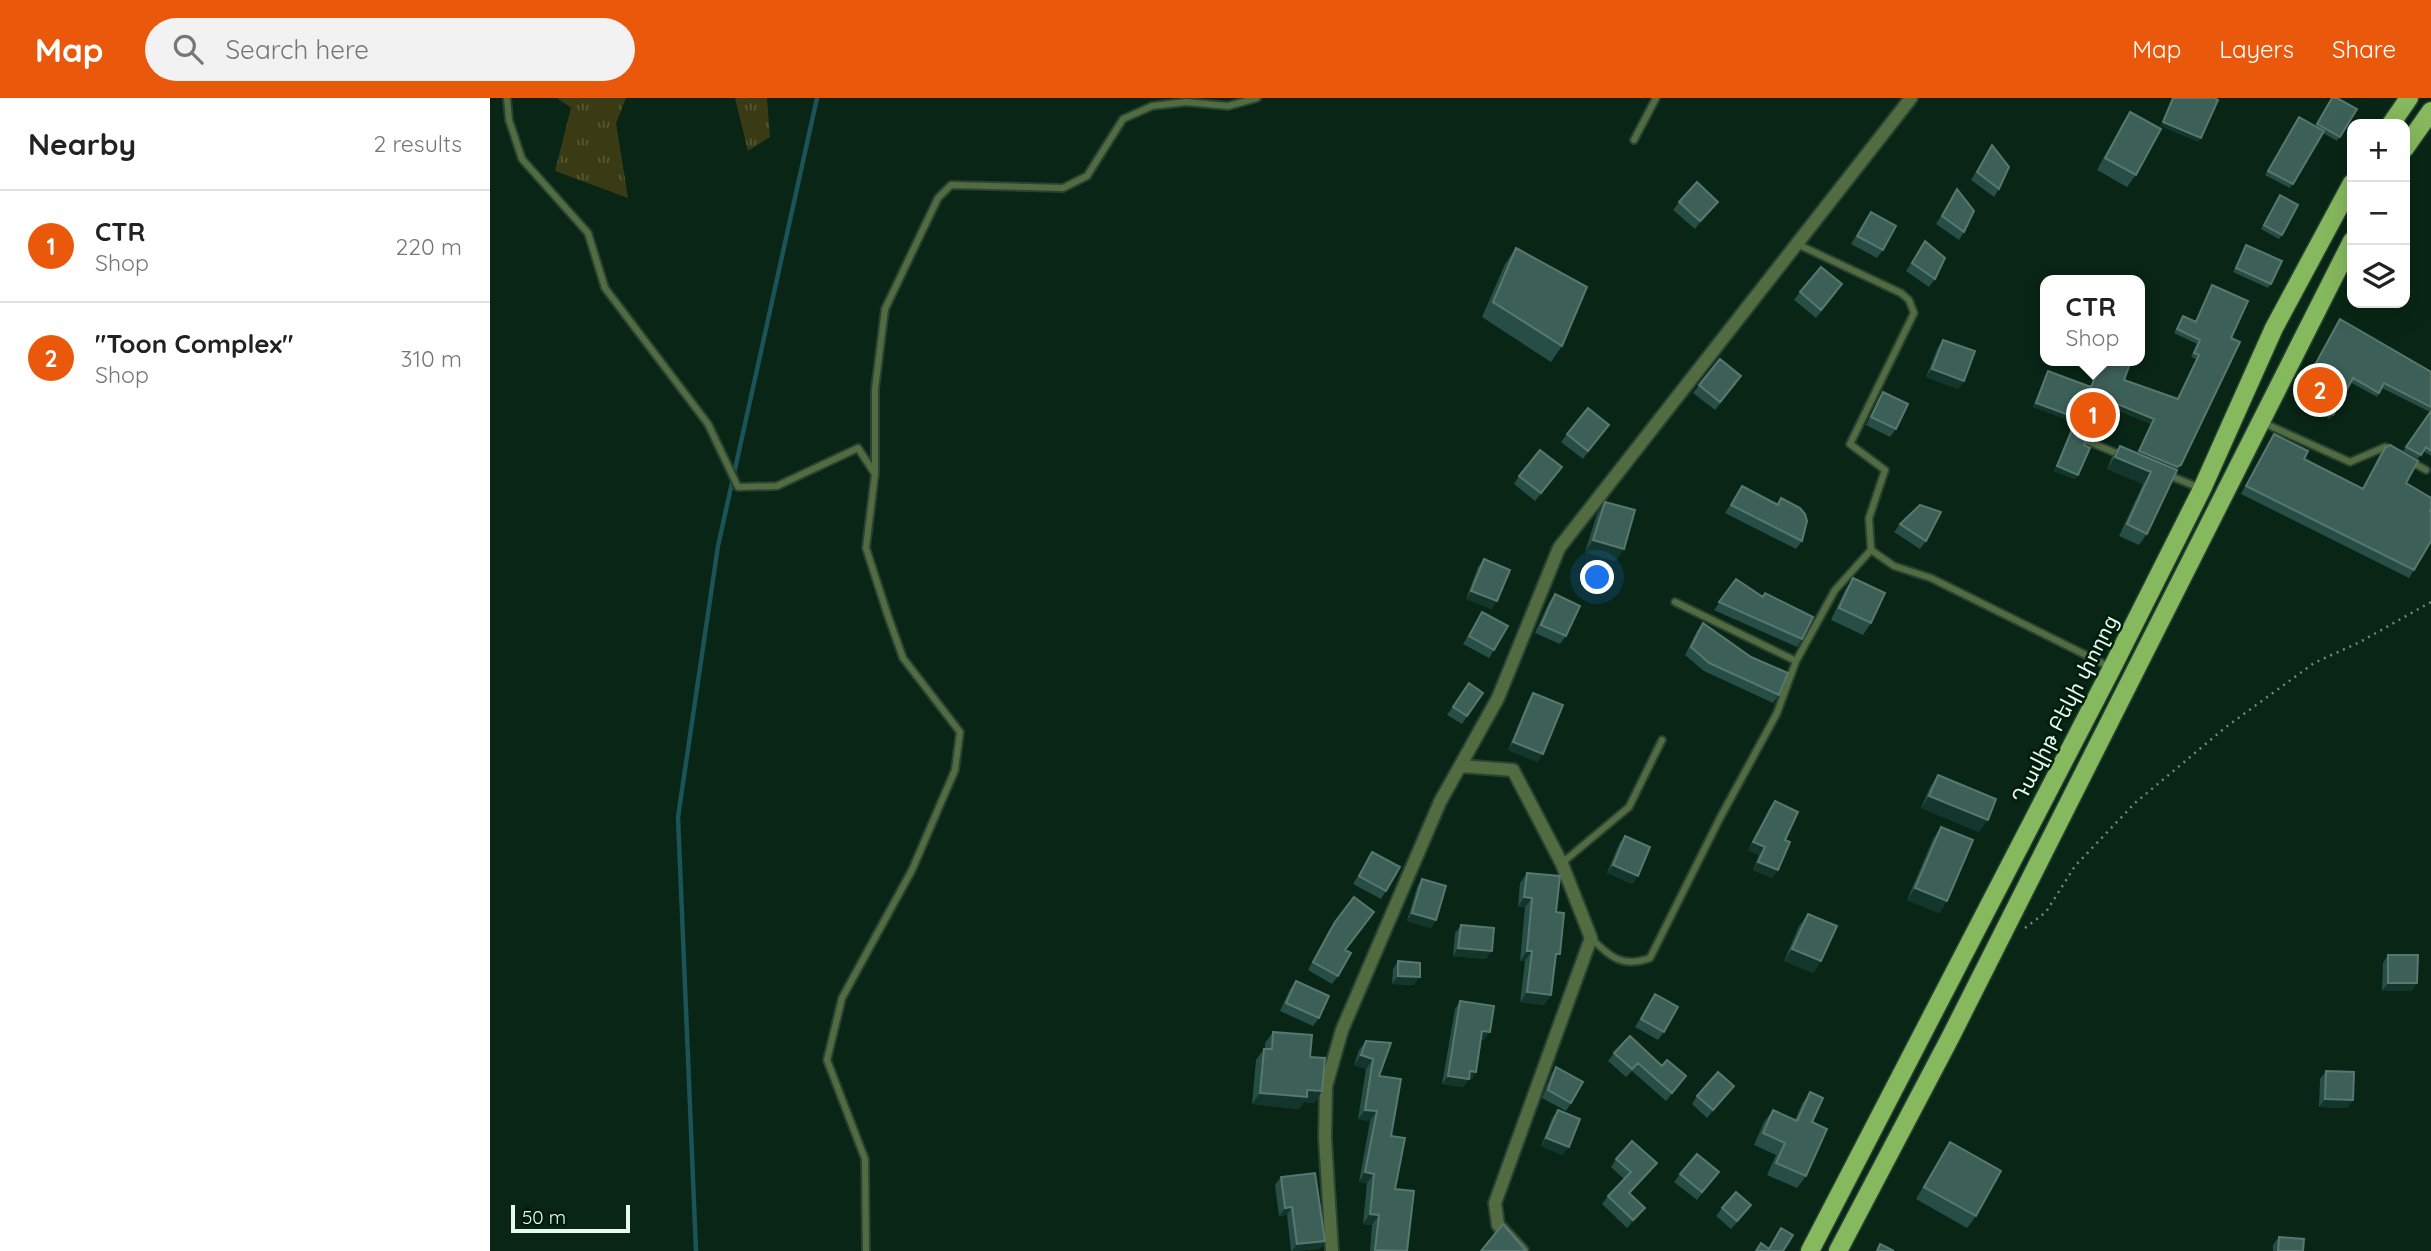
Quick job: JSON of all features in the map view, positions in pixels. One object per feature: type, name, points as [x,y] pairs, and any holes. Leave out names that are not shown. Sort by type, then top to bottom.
[{"type":"main road","points":[[2394,119],[2409,98]]},
{"type":"main road","points":[[2410,142],[2431,111]]},
{"type":"main road","name":"Դավիթ Բեկի փողոց","points":[[1811,1251],[2112,667],[2205,480],[2274,328],[2347,192]]},
{"type":"main road","name":"Դավիթ Բեկի փողոց","points":[[1838,1251],[2263,422],[2350,245]]},
{"type":"main road","points":[[2274,328],[2291,317],[2300,321],[2302,341]]},
{"type":"main road","points":[[2205,480],[2223,488],[2232,482]]},
{"type":"main road","points":[[2039,809],[2058,819]]},
{"type":"street","points":[[1332,1251],[1325,1138],[1326,1086],[1342,1030],[1440,802],[1498,698],[1559,548],[1911,98]]},
{"type":"street","points":[[1460,766],[1513,771],[1562,864],[1591,938],[1495,1203],[1498,1225],[1522,1251]]},
{"type":"lane","points":[[507,98],[509,120],[522,159],[588,233],[605,288],[708,424],[738,487],[776,486],[858,448],[875,474]]},
{"type":"lane","points":[[866,1251],[865,1159],[827,1060],[842,998],[912,870],[955,770],[960,732],[903,658],[866,548],[875,474],[875,389],[885,309],[938,198],[951,185],[1063,188],[1087,176],[1123,119],[1152,106],[1186,102],[1228,106],[1256,98]]},
{"type":"lane","points":[[1634,140],[1656,98]]},
{"type":"lane","points":[[1591,938],[1614,960],[1635,963],[1650,958],[1720,818],[1777,713],[1796,661],[1835,590],[1871,550],[1869,519],[1885,470],[1850,444],[1914,313],[1909,300],[1901,293],[1797,244]]},
{"type":"lane","points":[[2263,422],[2350,462],[2385,446],[2395,452]]},
{"type":"lane","points":[[2078,437],[2127,458]]},
{"type":"lane","points":[[2405,458],[2426,470]]},
{"type":"lane","points":[[2165,473],[2205,480]]},
{"type":"lane","points":[[1871,550],[1895,566],[1931,578],[2112,667]]},
{"type":"lane","points":[[1675,602],[1796,661]]},
{"type":"lane","points":[[1562,864],[1629,807],[1662,740]]},
{"type":"path","points":[[1999,937],[2028,927],[2046,912],[2075,866],[2135,803],[2226,727],[2314,663],[2360,642],[2431,602]]},
{"type":"green space","points":[[557,98],[626,98],[616,123],[628,198],[555,171],[571,108]]},
{"type":"green space","points":[[735,98],[767,98],[770,137],[748,151]]},
{"type":"building","points":[[2173,98],[2218,100],[2201,138],[2163,122]]},
{"type":"building","points":[[2332,98],[2357,109],[2351,119],[2347,119],[2347,125],[2340,137],[2317,124]]},
{"type":"building","points":[[2130,112],[2161,129],[2136,175],[2105,158]]},
{"type":"building","points":[[2299,117],[2324,131],[2293,184],[2268,171]]},
{"type":"building","points":[[1992,145],[2009,167],[1999,189],[1977,172]]},
{"type":"building","points":[[1697,182],[1718,202],[1700,221],[1679,202]]},
{"type":"building","points":[[1957,189],[1974,211],[1964,232],[1942,216]]},
{"type":"building","points":[[2280,195],[2298,205],[2282,235],[2264,225]]},
{"type":"building","points":[[1871,212],[1896,226],[1883,250],[1857,236]]},
{"type":"building","points":[[1925,241],[1945,258],[1935,279],[1912,263]]},
{"type":"building","points":[[2246,245],[2282,261],[2271,284],[2236,268]]},
{"type":"building","points":[[1516,248],[1587,287],[1562,346],[1493,302]]},
{"type":"building","points":[[1821,267],[1842,284],[1821,310],[1800,292]]},
{"type":"building","points":[[2212,285],[2248,301],[2231,338],[2240,342],[2181,465],[2177,467],[2139,451],[2154,419],[2103,398],[2090,430],[2081,427],[2076,431],[2077,437],[2086,441],[2084,445],[2090,448],[2078,475],[2057,466],[2077,418],[2036,403],[2048,371],[2091,387],[2100,366],[2129,366],[2124,380],[2178,399],[2199,355],[2194,353],[2200,340],[2177,329],[2183,316],[2196,322]]},
{"type":"building","points":[[2340,319],[2431,372],[2431,407],[2384,383],[2379,393],[2353,378],[2333,415],[2298,396]]},
{"type":"building","points":[[1943,340],[1975,351],[1964,381],[1932,369]]},
{"type":"building","points":[[1720,359],[1741,376],[1720,402],[1699,385]]},
{"type":"building","points":[[1883,392],[1908,404],[1896,429],[1871,417]]},
{"type":"building","points":[[1588,408],[1609,425],[1588,451],[1567,434]]},
{"type":"building","points":[[2431,411],[2431,451],[2426,447],[2421,455],[2406,447]]},
{"type":"building","points":[[2274,434],[2308,451],[2304,459],[2363,489],[2385,448],[2390,445],[2418,461],[2406,483],[2431,498],[2431,541],[2414,570],[2246,486]]},
{"type":"building","points":[[2120,446],[2177,470],[2147,534],[2127,524],[2151,472],[2115,457]]},
{"type":"building","points":[[1540,450],[1562,467],[1541,493],[1519,476]]},
{"type":"building","points":[[1742,486],[1778,505],[1781,498],[1800,508],[1807,521],[1802,541],[1731,505]]},
{"type":"building","points":[[1605,502],[1635,510],[1624,549],[1593,540]]},
{"type":"building","points":[[1920,505],[1941,512],[1926,541],[1900,524]]},
{"type":"building","points":[[1484,559],[1510,570],[1497,601],[1471,591]]},
{"type":"building","points":[[1853,578],[1885,593],[1871,623],[1839,608]]},
{"type":"building","points":[[1736,579],[1763,597],[1765,593],[1813,617],[1802,639],[1719,602]]},
{"type":"building","points":[[1555,594],[1580,606],[1566,636],[1541,625]]},
{"type":"building","points":[[1482,612],[1508,626],[1494,650],[1469,636]]},
{"type":"building","points":[[1703,623],[1751,657],[1788,673],[1779,695],[1709,663],[1691,647]]},
{"type":"building","points":[[1469,683],[1483,693],[1467,716],[1453,707]]},
{"type":"building","points":[[1533,693],[1563,705],[1543,754],[1513,742]]},
{"type":"building","points":[[1938,775],[1996,799],[1988,820],[1929,796]]},
{"type":"building","points":[[1775,801],[1798,812],[1785,840],[1790,842],[1778,870],[1758,862],[1765,847],[1753,842]]},
{"type":"building","points":[[1941,827],[1973,840],[1947,901],[1915,888]]},
{"type":"building","points":[[1625,836],[1650,847],[1638,876],[1613,865]]},
{"type":"building","points":[[1372,852],[1400,867],[1386,891],[1359,876]]},
{"type":"building","points":[[1527,873],[1560,876],[1556,912],[1564,913],[1560,954],[1556,954],[1551,995],[1527,992],[1532,951],[1527,951],[1532,898],[1524,897]]},
{"type":"building","points":[[1422,879],[1446,886],[1436,920],[1412,913]]},
{"type":"building","points":[[1354,897],[1374,912],[1345,950],[1351,953],[1338,976],[1313,962],[1335,922]]},
{"type":"building","points":[[1808,914],[1837,926],[1821,961],[1792,949]]},
{"type":"building","points":[[1461,925],[1494,928],[1492,951],[1458,948]]},
{"type":"building","points":[[2388,955],[2418,955],[2417,983],[2388,983]]},
{"type":"building","points":[[1398,961],[1420,963],[1420,977],[1398,976]]},
{"type":"building","points":[[1296,981],[1329,996],[1319,1018],[1286,1003]]},
{"type":"building","points":[[1655,994],[1678,1007],[1664,1032],[1641,1019]]},
{"type":"building","points":[[1460,1001],[1494,1006],[1490,1032],[1482,1031],[1476,1072],[1470,1071],[1469,1079],[1448,1076]]},
{"type":"building","points":[[1273,1032],[1312,1035],[1310,1057],[1325,1058],[1322,1091],[1307,1090],[1307,1097],[1260,1093],[1264,1049],[1272,1049]]},
{"type":"building","points":[[1630,1036],[1662,1066],[1667,1060],[1686,1076],[1672,1093],[1638,1063],[1632,1069],[1614,1053]]},
{"type":"building","points":[[1366,1041],[1391,1043],[1379,1076],[1401,1079],[1391,1136],[1405,1138],[1395,1189],[1414,1191],[1407,1251],[1375,1250],[1379,1215],[1370,1214],[1374,1174],[1365,1172],[1377,1111],[1365,1110],[1373,1059],[1361,1055]]},
{"type":"building","points":[[1556,1067],[1583,1082],[1571,1103],[1548,1090]]},
{"type":"building","points":[[2326,1071],[2354,1072],[2353,1100],[2325,1099]]},
{"type":"building","points":[[1718,1072],[1734,1086],[1713,1110],[1697,1096]]},
{"type":"building","points":[[1810,1092],[1823,1098],[1812,1122],[1827,1129],[1806,1176],[1776,1163],[1785,1143],[1763,1133],[1773,1110],[1797,1121]]},
{"type":"building","points":[[1558,1110],[1580,1119],[1569,1147],[1546,1138]]},
{"type":"building","points":[[1632,1141],[1657,1163],[1629,1193],[1645,1208],[1633,1220],[1608,1196],[1631,1172],[1616,1159]]},
{"type":"building","points":[[1950,1142],[2001,1171],[1976,1216],[1924,1187]]},
{"type":"building","points":[[1697,1154],[1719,1172],[1702,1192],[1680,1174]]},
{"type":"building","points":[[1315,1173],[1325,1241],[1297,1244],[1292,1207],[1285,1208],[1281,1177]]},
{"type":"building","points":[[1736,1192],[1751,1205],[1737,1221],[1722,1208]]},
{"type":"building","points":[[1503,1224],[1526,1251],[1481,1251]]},
{"type":"building","points":[[1781,1228],[1793,1235],[1783,1251],[1756,1251],[1761,1243],[1769,1249]]},
{"type":"building","points":[[2279,1237],[2304,1239],[2303,1251],[2278,1251]]},
{"type":"building","points":[[1880,1244],[1894,1251],[1877,1251]]},
{"type":"waterway","points":[[696,1251],[678,817],[718,546],[817,98]]},
{"type":"place","name":"\"Toon Complex\"","points":[[2320,390]]},
{"type":"place","name":"CTR","points":[[2093,415]]}]
